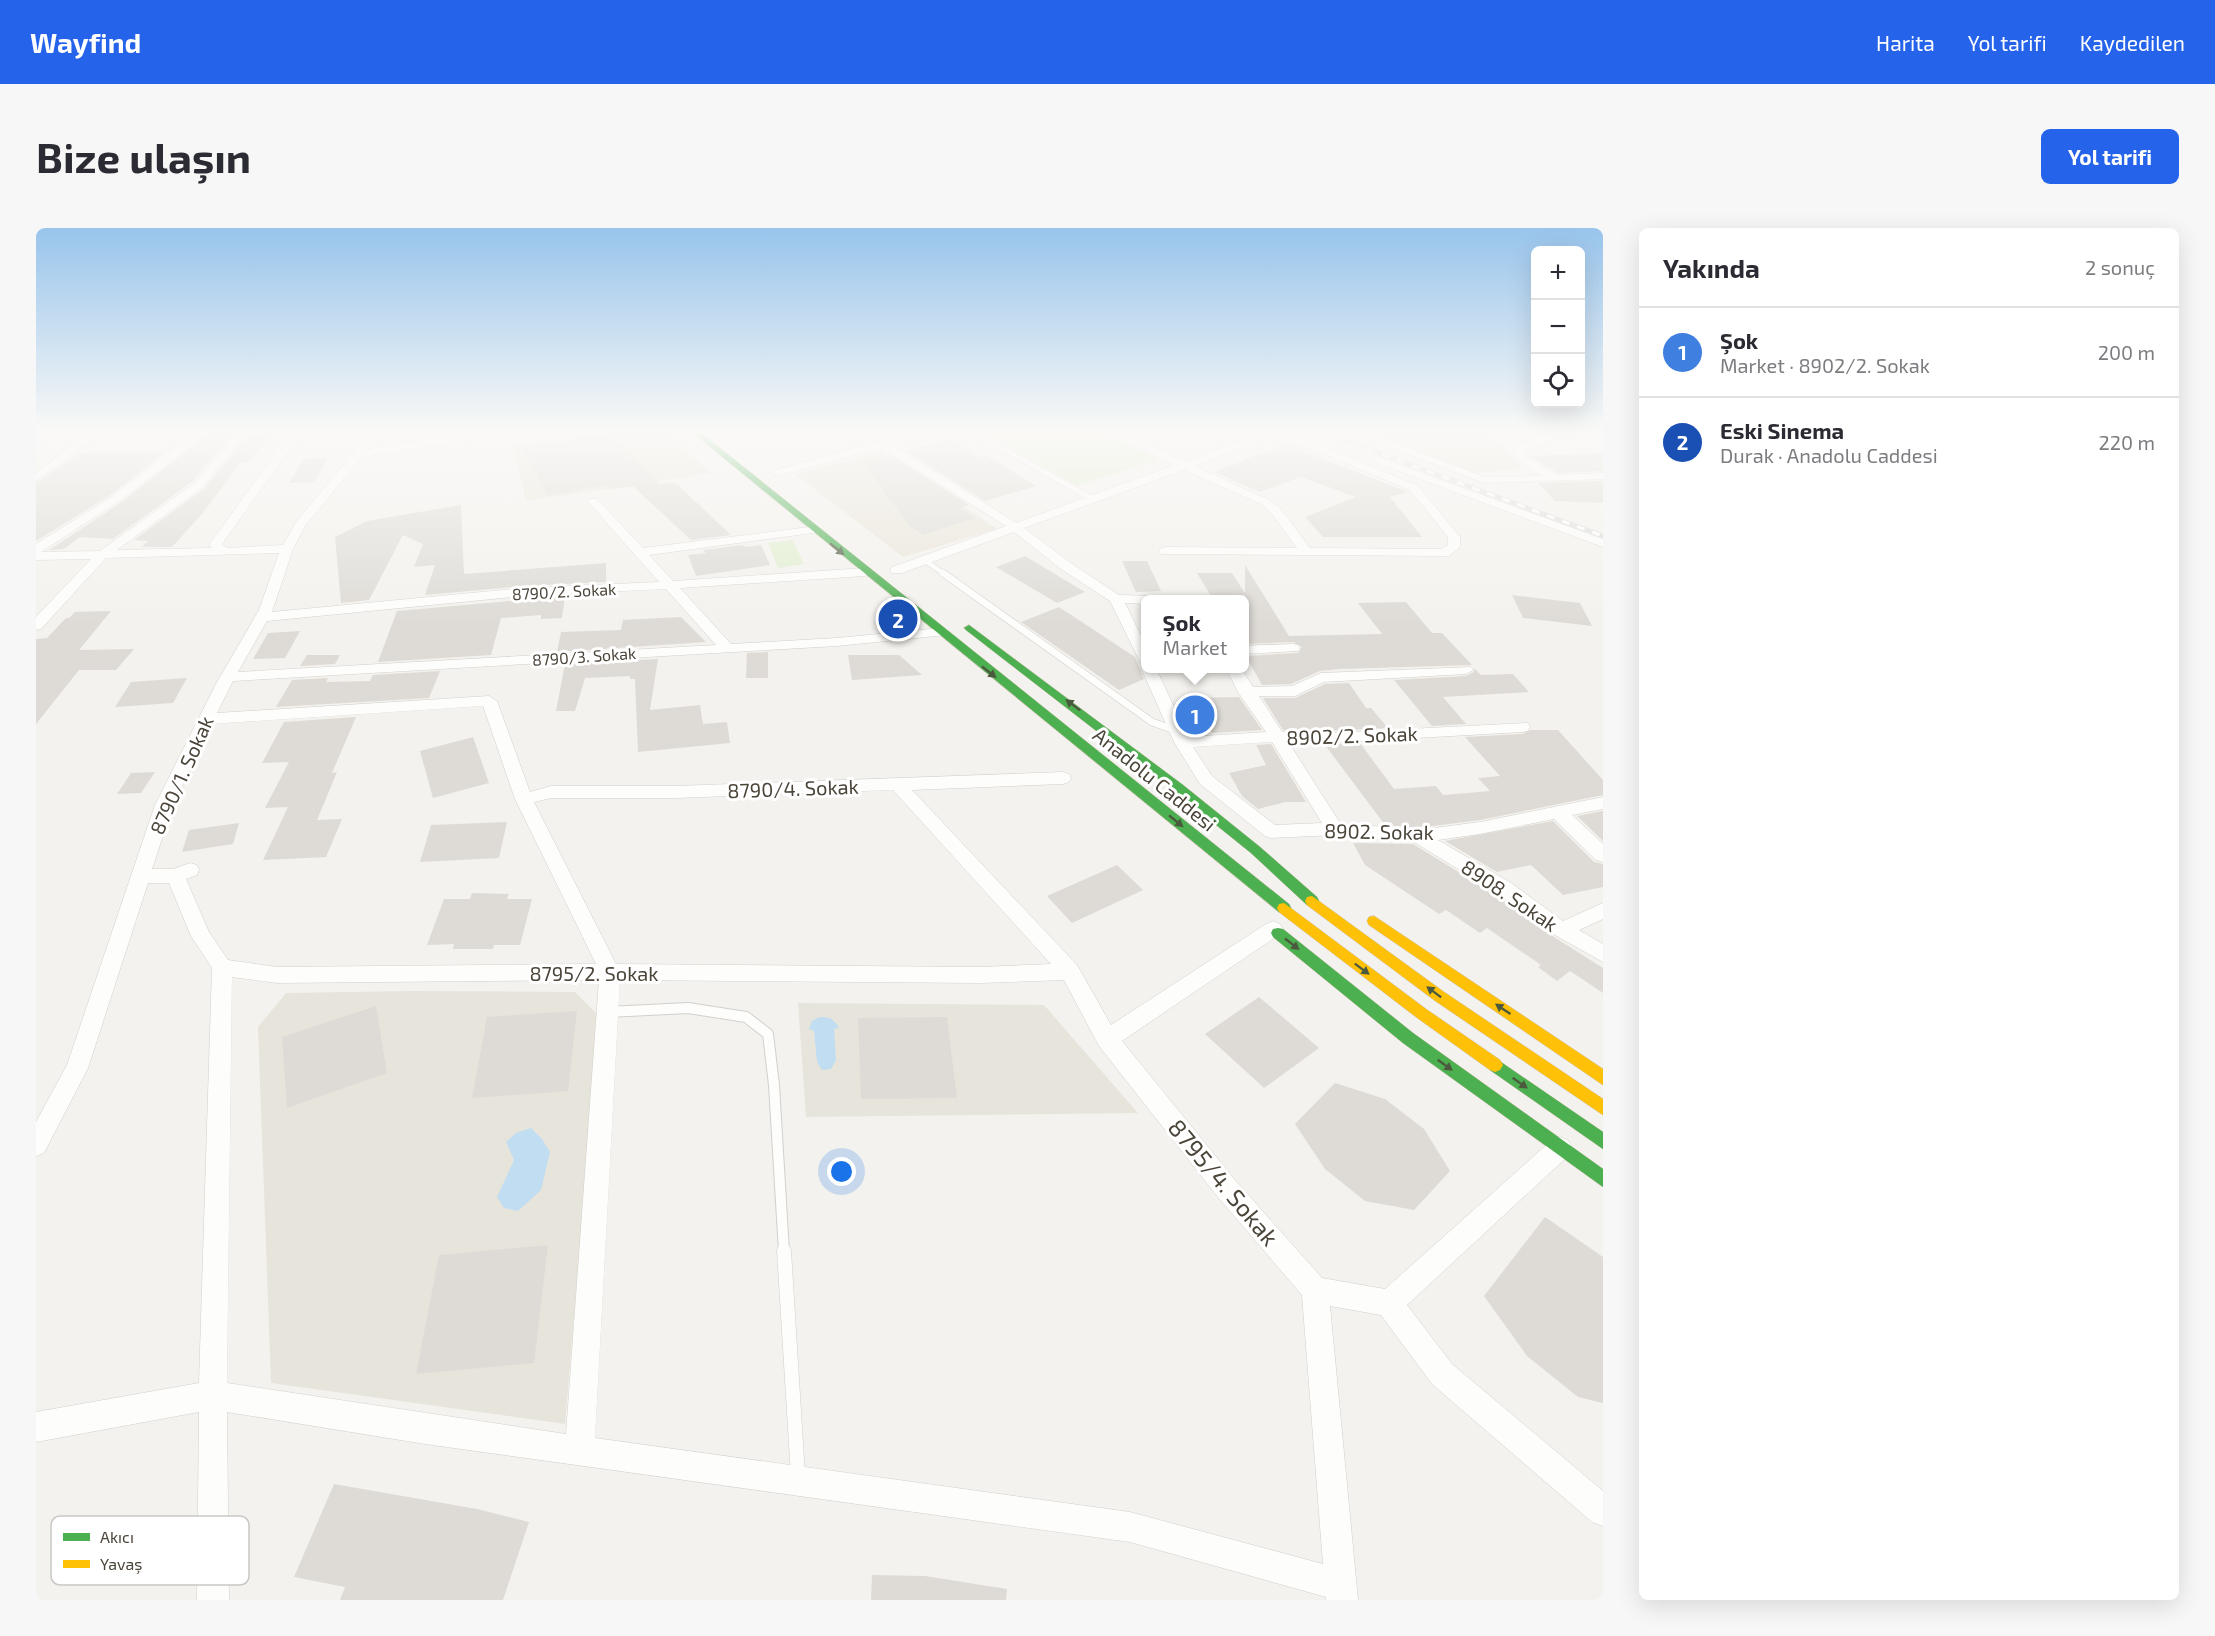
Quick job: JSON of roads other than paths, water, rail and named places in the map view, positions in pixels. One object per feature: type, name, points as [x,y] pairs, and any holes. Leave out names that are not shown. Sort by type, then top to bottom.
[{"type":"highway","name":"Anadolu Caddesi","points":[[772,496],[1314,933],[1421,1013],[1603,1141]]},
{"type":"highway","name":"Anadolu Caddesi","points":[[960,621],[1078,709],[1250,845],[1293,886],[1439,996],[1603,1108]]},
{"type":"highway","points":[[1082,745],[1181,844]]},
{"type":"highway","points":[[1250,845],[1304,876]]},
{"type":"highway","points":[[1359,911],[1603,1078]]},
{"type":"highway","points":[[1268,926],[1408,1038],[1603,1179]]},
{"type":"street","points":[[36,550],[120,496]]},
{"type":"street","points":[[36,626],[62,596],[104,555],[184,496]]},
{"type":"street","points":[[224,552],[215,545],[251,496]]},
{"type":"street","name":"8790/1. Sokak","points":[[36,1145],[77,1068],[164,805],[228,676],[263,616],[287,549],[300,525],[324,496]]},
{"type":"street","points":[[966,496],[1015,527],[1066,566],[1116,599],[1141,649]]},
{"type":"street","points":[[897,570],[1100,496]]},
{"type":"street","points":[[1252,496],[1265,502],[1276,511],[1306,552]]},
{"type":"street","points":[[1165,550],[1444,553],[1454,547],[1454,537],[1421,496]]},
{"type":"street","points":[[1477,496],[1603,543]]},
{"type":"street","points":[[593,501],[727,648]]},
{"type":"street","points":[[641,552],[813,530]]},
{"type":"street","points":[[36,556],[287,549]]},
{"type":"street","name":"8790/2. Sokak","points":[[263,616],[524,592],[865,572]]},
{"type":"street","points":[[1116,599],[1141,599]]},
{"type":"street","name":"8790/3. Sokak","points":[[228,676],[837,642],[941,632]]},
{"type":"street","points":[[1249,650],[1293,648]]},
{"type":"street","points":[[1246,692],[1295,691],[1321,678],[1466,670]]},
{"type":"street","name":"8902. Sokak","points":[[1150,673],[1179,736],[1206,780],[1270,832],[1335,829],[1418,836],[1480,828],[1603,803]]},
{"type":"street","points":[[1235,673],[1335,829]]},
{"type":"street","points":[[206,719],[489,701],[524,799],[610,972],[580,1451]]},
{"type":"street","name":"8902/2. Sokak","points":[[1179,736],[1310,739],[1522,727]]},
{"type":"street","name":"8790/4. Sokak","points":[[524,799],[551,792],[676,792],[1063,778]]},
{"type":"street","name":"8795/4. Sokak","points":[[897,784],[1070,971],[1107,1039],[1227,1188],[1315,1290]]},
{"type":"street","points":[[1557,812],[1603,855]]},
{"type":"street","name":"8908. Sokak","points":[[1418,836],[1504,888],[1562,930],[1603,954]]},
{"type":"street","points":[[140,876],[183,873],[201,936],[222,967],[213,1395],[213,1516]]},
{"type":"street","points":[[1562,930],[1603,910]]},
{"type":"street","points":[[1107,1039],[1268,926]]},
{"type":"street","name":"8795/2. Sokak","points":[[222,967],[277,975],[610,972],[980,975],[1070,971]]},
{"type":"street","points":[[1389,1303],[1560,1148]]},
{"type":"street","points":[[36,1427],[213,1395],[425,1429],[1130,1527],[1341,1592],[1315,1290],[1389,1303],[1443,1374],[1603,1511]]},
{"type":"lane","points":[[1087,496],[1092,499]]},
{"type":"lane","points":[[924,560],[999,611],[1152,722],[1179,736]]},
{"type":"lane","points":[[608,1012],[688,1008],[746,1017],[768,1034],[774,1085],[798,1481]]},
{"type":"water","points":[[820,1017],[831,1019],[839,1028],[834,1029],[836,1060],[831,1069],[822,1070],[817,1062],[814,1031],[809,1029],[812,1021]]},
{"type":"water","points":[[531,1128],[550,1152],[541,1190],[518,1211],[504,1208],[497,1197],[514,1160],[506,1142],[516,1133]]},
{"type":"railway","points":[[1495,496],[1603,536]]},
{"type":"place","name":"Eski Sinema","points":[[898,619]]},
{"type":"place","name":"Şok","points":[[1195,715]]}]
